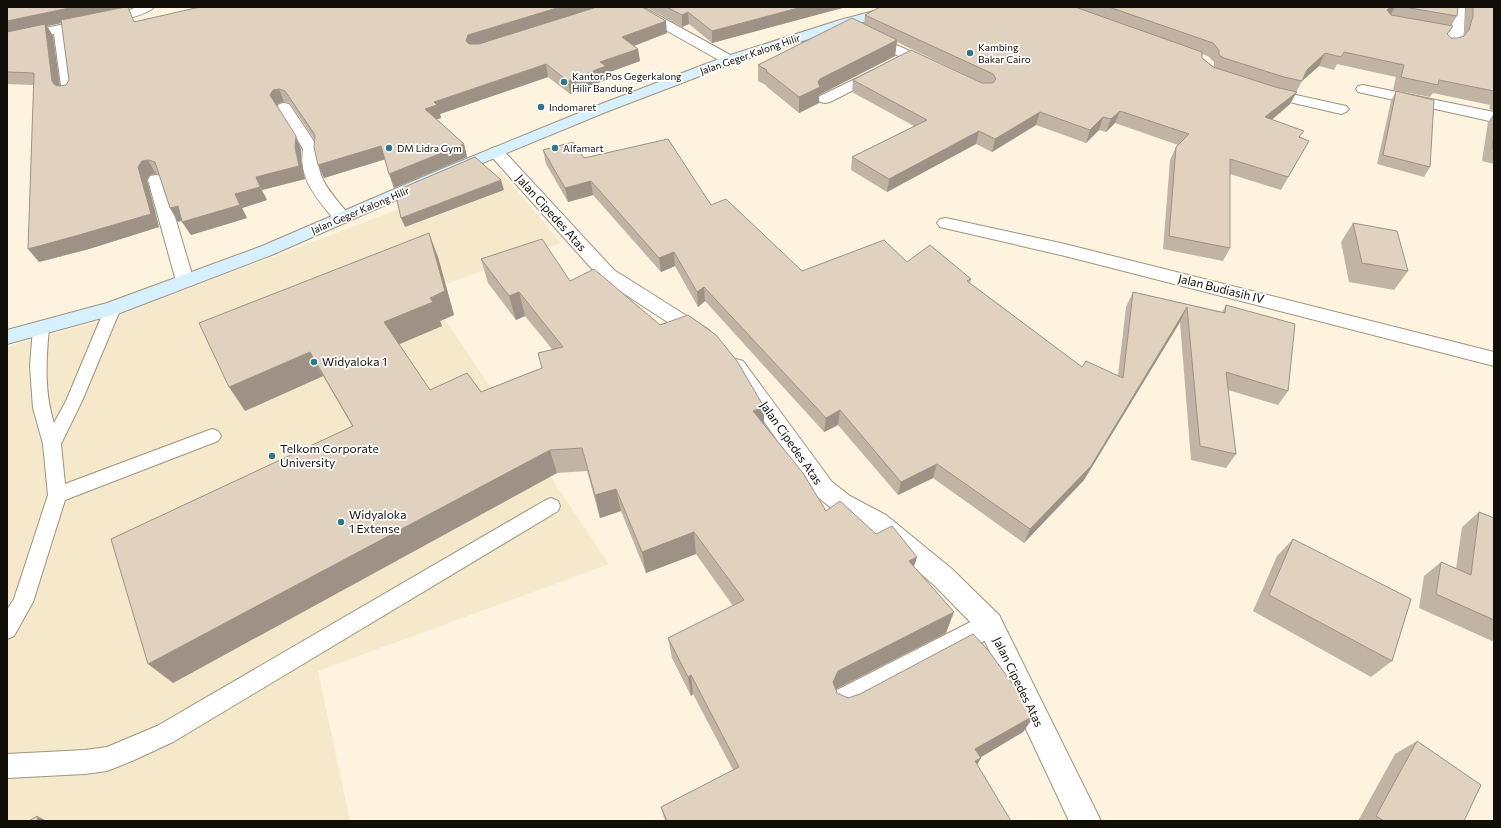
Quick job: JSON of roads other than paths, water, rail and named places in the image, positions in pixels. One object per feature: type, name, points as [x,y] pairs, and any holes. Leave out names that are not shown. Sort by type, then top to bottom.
[{"type":"main road","name":"Jalan Geger Kalong Hilir","points":[[7,337],[113,308],[268,250],[496,152],[601,109],[729,60],[845,23],[903,7]]},
{"type":"street","points":[[7,40],[131,14],[148,7]]},
{"type":"street","points":[[634,7],[729,60]]},
{"type":"street","points":[[1447,46],[1457,35],[1459,7]]},
{"type":"street","points":[[845,23],[944,72]]},
{"type":"street","points":[[1404,26],[1457,35]]},
{"type":"street","points":[[60,29],[69,93]]},
{"type":"street","points":[[825,98],[909,56]]},
{"type":"street","points":[[1254,88],[1274,95],[1340,109]]},
{"type":"street","points":[[1363,89],[1494,117]]},
{"type":"street","points":[[284,107],[311,149],[308,157],[313,180],[342,218]]},
{"type":"street","name":"Jalan Cipedes Atas","points":[[496,152],[607,274],[690,326],[722,350],[747,380],[824,489],[842,502],[877,522],[943,577],[990,624],[1085,821]]},
{"type":"street","points":[[156,180],[185,281]]},
{"type":"street","name":"Jalan Budiasih IV","points":[[946,223],[1065,250],[1494,359]]},
{"type":"street","points":[[846,701],[990,624]]},
{"type":"lane","points":[[52,444],[74,401],[113,308]]},
{"type":"lane","points":[[7,629],[57,495],[52,444],[41,408],[38,366],[41,328]]},
{"type":"lane","points":[[57,495],[212,436]]},
{"type":"lane","points":[[7,766],[85,762],[107,759],[124,753],[158,737],[551,506]]},
{"type":"place","name":"Kambing Bakar Cairo","points":[[970,53]]},
{"type":"place","name":"Kantor Pos Gegerkalong Hilir Bandung","points":[[564,82]]},
{"type":"place","name":"Indomaret","points":[[541,107]]},
{"type":"place","name":"DM Lidra Gym","points":[[389,148]]},
{"type":"place","name":"Alfamart","points":[[555,148]]},
{"type":"place","name":"Widyaloka 1","points":[[314,362]]},
{"type":"place","name":"Telkom Corporate University","points":[[272,456]]},
{"type":"place","name":"Widyaloka 1 Extense","points":[[341,522]]}]
